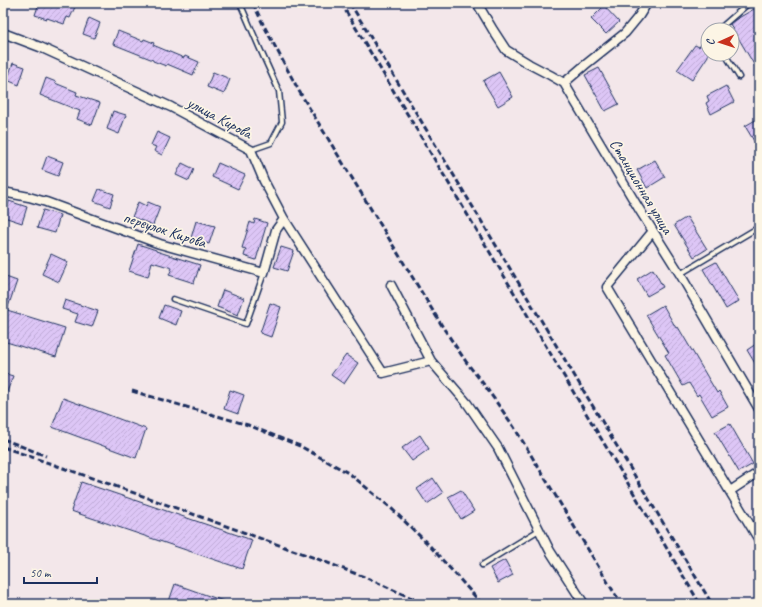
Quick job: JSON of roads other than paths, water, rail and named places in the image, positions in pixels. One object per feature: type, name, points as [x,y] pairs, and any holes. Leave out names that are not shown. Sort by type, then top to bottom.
[{"type":"street","name":"Станционная улица","points":[[477,3],[506,50],[564,83],[680,274],[759,409]]},
{"type":"street","points":[[564,83],[625,33],[639,16],[647,3]]},
{"type":"street","name":"улица Кирова","points":[[3,33],[40,47],[172,107],[251,150],[264,181],[284,219],[383,373],[431,361]]},
{"type":"street","name":"переулок Кирова","points":[[3,192],[46,202],[160,244],[264,273]]},
{"type":"street","points":[[264,273],[276,230],[284,219]]},
{"type":"street","points":[[653,231],[607,287],[759,540]]},
{"type":"street","points":[[391,284],[431,361],[467,402],[498,448],[550,551],[584,604]]},
{"type":"street","points":[[730,491],[759,472]]},
{"type":"lane","points":[[240,3],[279,90],[282,122],[271,143],[251,150]]},
{"type":"lane","points":[[727,22],[749,3]]},
{"type":"lane","points":[[729,62],[739,77]]},
{"type":"lane","points":[[680,274],[759,227]]},
{"type":"lane","points":[[173,299],[246,324],[264,273]]},
{"type":"lane","points":[[482,565],[540,530]]},
{"type":"railway","points":[[253,3],[299,91],[444,329],[514,427],[621,604]]},
{"type":"railway","points":[[341,3],[700,604]]},
{"type":"railway","points":[[350,3],[712,604]]},
{"type":"railway","points":[[132,391],[248,425],[300,446],[350,474],[391,508],[429,545],[482,604]]},
{"type":"railway","points":[[3,439],[46,456]]},
{"type":"railway","points":[[3,447],[315,558],[367,578],[422,604]]}]
